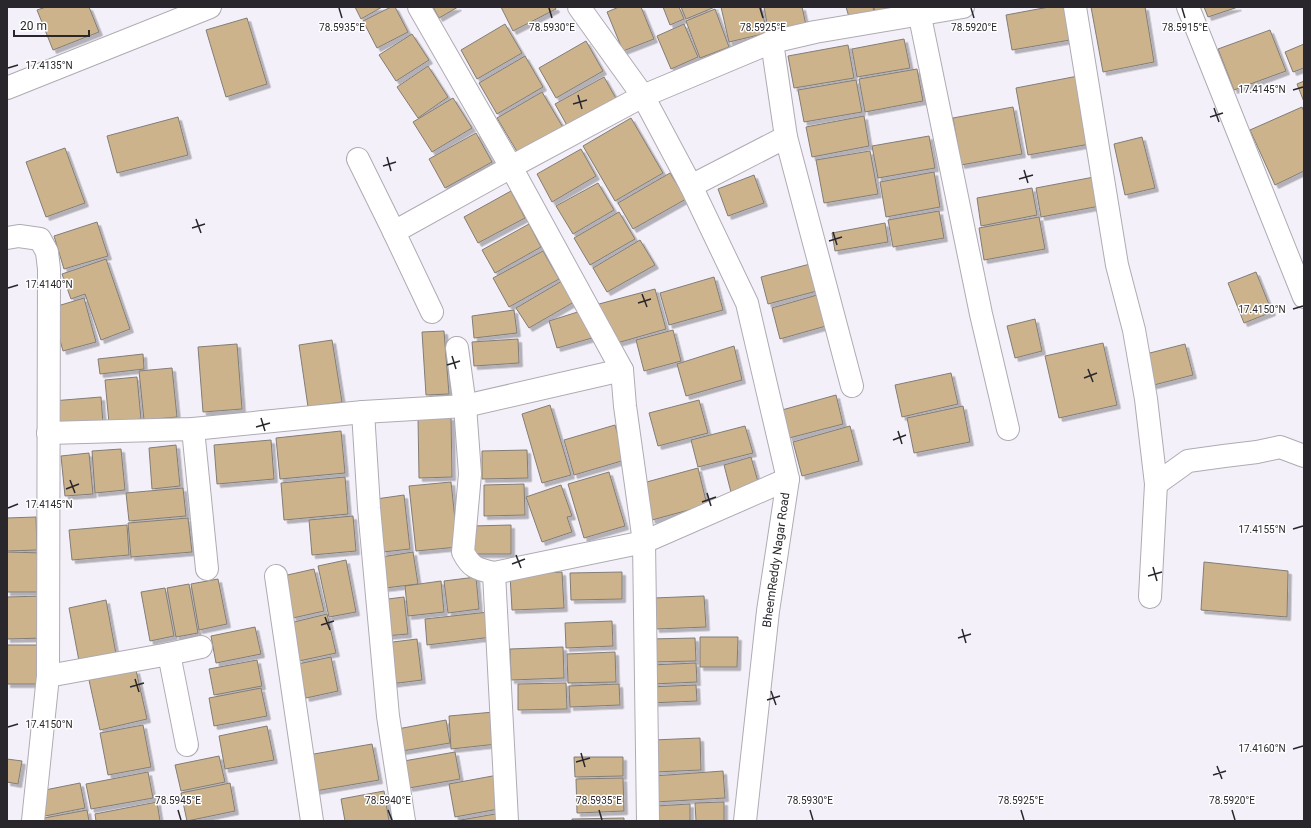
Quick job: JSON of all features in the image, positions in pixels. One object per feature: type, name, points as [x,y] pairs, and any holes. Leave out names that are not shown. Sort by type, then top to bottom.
[{"type":"street","points":[[7,88],[210,7]]},
{"type":"street","points":[[419,7],[512,166],[622,370],[625,406],[644,542],[648,821]]},
{"type":"street","points":[[394,232],[512,166],[644,96],[772,42],[920,11],[963,7]]},
{"type":"street","points":[[1075,7],[1117,265],[1136,338],[1146,399],[1156,484],[1150,597]]},
{"type":"street","points":[[1188,7],[1304,297]]},
{"type":"street","name":"BheemReddy Nagar Road","points":[[583,8],[644,96],[691,186],[747,303],[788,479],[768,612],[745,821]]},
{"type":"street","points":[[920,11],[981,314],[1008,429]]},
{"type":"street","points":[[772,42],[786,137],[852,386]]},
{"type":"street","points":[[691,186],[786,137]]},
{"type":"street","points":[[358,159],[432,312]]},
{"type":"street","points":[[7,238],[19,236],[40,239],[47,252],[49,270],[48,676],[32,821]]},
{"type":"street","points":[[457,348],[465,406],[470,474],[463,552],[468,562],[478,570],[494,573],[644,542],[788,479]]},
{"type":"street","points":[[48,433],[193,429],[363,412],[465,406],[622,370]]},
{"type":"street","points":[[363,412],[369,508],[388,716],[404,821]]},
{"type":"street","points":[[193,429],[207,568]]},
{"type":"street","points":[[1156,484],[1188,461],[1257,452],[1280,447],[1304,456]]},
{"type":"street","points":[[494,573],[507,821]]},
{"type":"street","points":[[276,576],[312,821]]},
{"type":"street","points":[[48,676],[201,647]]},
{"type":"street","points":[[169,654],[187,745]]},
{"type":"building","points":[[46,7],[89,7],[99,32],[53,50],[37,10]]},
{"type":"building","points":[[355,7],[382,7],[361,19]]},
{"type":"building","points":[[391,7],[395,7],[408,32],[377,48],[363,21]]},
{"type":"building","points":[[433,7],[458,7],[439,18]]},
{"type":"building","points":[[501,7],[555,7],[556,9],[513,31]]},
{"type":"building","points":[[619,7],[641,7],[654,39],[623,51],[607,12]]},
{"type":"building","points":[[663,7],[679,7],[684,19],[670,25]]},
{"type":"building","points":[[681,7],[715,7],[686,19]]},
{"type":"building","points":[[721,7],[761,7],[767,33],[729,42]]},
{"type":"building","points":[[764,7],[802,7],[806,25],[769,34]]},
{"type":"building","points":[[846,7],[873,7],[874,12],[849,17]]},
{"type":"building","points":[[874,7],[904,7],[875,15]]},
{"type":"building","points":[[1049,7],[1064,7],[1070,40],[1012,50],[1006,15]]},
{"type":"building","points":[[1091,7],[1145,7],[1154,62],[1103,72]]},
{"type":"building","points":[[1204,7],[1238,7],[1208,17]]},
{"type":"building","points":[[715,9],[729,47],[700,58],[686,21]]},
{"type":"building","points":[[247,18],[267,84],[226,97],[206,30]]},
{"type":"building","points":[[505,24],[522,53],[477,79],[461,50]]},
{"type":"building","points":[[684,24],[698,57],[671,69],[657,36]]},
{"type":"building","points":[[1270,30],[1286,71],[1234,90],[1218,49]]},
{"type":"building","points":[[412,34],[429,60],[396,81],[379,55]]},
{"type":"building","points":[[904,39],[910,68],[857,77],[852,49]]},
{"type":"building","points":[[586,41],[603,71],[556,98],[539,68]]},
{"type":"building","points":[[1304,44],[1304,68],[1293,72],[1285,52]]},
{"type":"building","points":[[848,45],[854,78],[794,88],[788,56]]},
{"type":"building","points":[[525,56],[543,87],[497,114],[479,83]]},
{"type":"building","points":[[428,66],[448,97],[418,118],[397,87]]},
{"type":"building","points":[[917,69],[923,101],[865,112],[859,79]]},
{"type":"building","points":[[1078,76],[1090,144],[1028,155],[1016,88]]},
{"type":"building","points":[[604,77],[618,102],[569,129],[555,104]]},
{"type":"building","points":[[856,80],[862,112],[804,122],[798,90]]},
{"type":"building","points":[[1304,81],[1304,102],[1297,84]]},
{"type":"building","points":[[542,92],[564,129],[519,155],[497,118]]},
{"type":"building","points":[[453,98],[472,128],[432,152],[413,122]]},
{"type":"building","points":[[1013,107],[1022,154],[961,165],[953,118]]},
{"type":"building","points":[[1302,107],[1304,112],[1304,171],[1275,185],[1250,130]]},
{"type":"building","points":[[864,116],[869,146],[812,157],[806,127]]},
{"type":"building","points":[[178,117],[188,155],[117,173],[107,136]]},
{"type":"building","points":[[631,118],[663,173],[615,201],[583,146]]},
{"type":"building","points":[[476,133],[492,162],[445,188],[429,159]]},
{"type":"building","points":[[929,136],[935,168],[878,178],[872,146]]},
{"type":"building","points":[[1142,137],[1155,188],[1125,195],[1114,144]]},
{"type":"building","points":[[65,148],[85,203],[46,217],[26,162]]},
{"type":"building","points":[[581,149],[596,176],[552,202],[537,174]]},
{"type":"building","points":[[870,151],[878,194],[824,203],[816,160]]},
{"type":"building","points":[[934,172],[940,207],[886,217],[880,182]]},
{"type":"building","points":[[670,173],[686,199],[633,229],[618,203]]},
{"type":"building","points":[[754,175],[764,203],[728,216],[718,189]]},
{"type":"building","points":[[1094,177],[1100,206],[1041,217],[1036,188]]},
{"type":"building","points":[[598,183],[614,210],[573,234],[556,206]]},
{"type":"building","points":[[1032,188],[1037,215],[981,226],[977,198]]},
{"type":"building","points":[[511,191],[525,218],[478,243],[464,217]]},
{"type":"building","points":[[939,211],[944,238],[893,247],[888,220]]},
{"type":"building","points":[[619,212],[635,239],[590,265],[574,238]]},
{"type":"building","points":[[1039,217],[1045,249],[984,260],[979,228]]},
{"type":"building","points":[[97,222],[108,256],[64,269],[54,236]]},
{"type":"building","points":[[885,223],[888,242],[835,251],[832,233]]},
{"type":"building","points":[[529,224],[541,247],[495,273],[482,250]]},
{"type":"building","points":[[640,240],[655,265],[607,292],[593,268]]},
{"type":"building","points":[[543,251],[559,279],[509,307],[493,278]]},
{"type":"building","points":[[106,259],[130,329],[101,340],[85,294],[71,299],[62,274]]},
{"type":"building","points":[[810,264],[817,291],[768,304],[761,277]]},
{"type":"building","points":[[1256,272],[1272,312],[1244,323],[1228,283]]},
{"type":"building","points":[[714,277],[723,310],[669,325],[660,293]]},
{"type":"building","points":[[562,281],[574,302],[529,328],[516,308]]},
{"type":"building","points":[[655,289],[666,329],[610,345],[599,304]]},
{"type":"building","points":[[817,295],[826,326],[780,339],[772,308]]},
{"type":"building","points":[[84,298],[96,342],[63,351],[51,308]]},
{"type":"building","points":[[514,310],[517,333],[474,338],[472,316]]},
{"type":"building","points":[[584,310],[592,338],[557,348],[549,321]]},
{"type":"building","points":[[1035,319],[1042,351],[1015,358],[1007,326]]},
{"type":"building","points":[[673,330],[681,361],[644,371],[636,340]]},
{"type":"building","points":[[444,331],[449,394],[426,395],[422,332]]},
{"type":"building","points":[[518,339],[519,363],[474,366],[472,342]]},
{"type":"building","points":[[332,340],[342,402],[308,407],[299,345]]},
{"type":"building","points":[[1103,343],[1117,405],[1059,418],[1045,356]]},
{"type":"building","points":[[237,344],[242,409],[203,412],[198,347]]},
{"type":"building","points":[[1185,344],[1193,375],[1150,386],[1142,355]]},
{"type":"building","points":[[734,346],[742,380],[686,396],[677,364]]},
{"type":"building","points":[[143,354],[144,369],[100,374],[98,359]]},
{"type":"building","points":[[172,368],[177,417],[144,420],[139,371]]},
{"type":"building","points":[[951,373],[958,404],[902,417],[895,385]]},
{"type":"building","points":[[137,377],[141,419],[109,423],[105,380]]},
{"type":"building","points":[[836,395],[843,424],[789,438],[782,410]]},
{"type":"building","points":[[101,397],[103,424],[55,429],[52,401]]},
{"type":"building","points":[[699,400],[708,433],[658,446],[649,413]]},
{"type":"building","points":[[550,405],[571,475],[542,483],[522,414]]},
{"type":"building","points":[[963,406],[970,442],[914,453],[907,418]]},
{"type":"building","points":[[418,417],[451,417],[452,477],[419,478]]},
{"type":"building","points":[[615,425],[625,460],[574,475],[564,440]]},
{"type":"building","points":[[745,426],[753,453],[698,467],[691,440]]},
{"type":"building","points":[[850,426],[859,461],[802,476],[793,442]]},
{"type":"building","points":[[341,431],[345,473],[280,479],[276,438]]},
{"type":"building","points":[[271,440],[274,479],[217,484],[214,445]]},
{"type":"building","points":[[176,445],[180,486],[152,489],[149,448]]},
{"type":"building","points":[[121,449],[125,490],[95,493],[92,451]]},
{"type":"building","points":[[527,450],[528,478],[482,479],[482,451]]},
{"type":"building","points":[[89,453],[93,494],[65,496],[61,456]]},
{"type":"building","points":[[751,457],[760,489],[732,496],[724,465]]},
{"type":"building","points":[[698,468],[707,505],[652,520],[643,483]]},
{"type":"building","points":[[609,472],[625,526],[584,538],[568,484]]},
{"type":"building","points":[[345,477],[348,514],[284,520],[281,483]]},
{"type":"building","points":[[451,482],[458,547],[416,551],[409,486]]},
{"type":"building","points":[[524,484],[525,515],[484,516],[484,485]]},
{"type":"building","points":[[561,485],[572,516],[567,517],[572,532],[542,542],[526,497]]},
{"type":"building","points":[[183,488],[186,516],[129,521],[126,493]]},
{"type":"building","points":[[404,495],[410,549],[383,552],[376,499]]},
{"type":"building","points":[[353,516],[356,551],[312,555],[309,520]]},
{"type":"building","points":[[36,517],[37,550],[7,551],[7,518]]},
{"type":"building","points":[[188,518],[192,552],[131,557],[128,523]]},
{"type":"building","points":[[127,525],[129,555],[72,560],[69,530]]},
{"type":"building","points":[[511,525],[511,554],[472,554],[472,526]]},
{"type":"building","points":[[7,552],[43,553],[43,592],[7,592]]},
{"type":"building","points":[[413,552],[418,584],[385,588],[381,557]]},
{"type":"building","points":[[346,560],[356,612],[329,617],[318,566]]},
{"type":"building","points":[[1204,562],[1288,571],[1287,617],[1201,610]]},
{"type":"building","points":[[314,569],[324,611],[293,618],[283,576]]},
{"type":"building","points":[[562,572],[564,608],[512,610],[510,575]]},
{"type":"building","points":[[622,572],[622,599],[571,600],[570,573]]},
{"type":"building","points":[[476,577],[479,609],[448,613],[444,581]]},
{"type":"building","points":[[218,579],[227,624],[199,630],[191,584]]},
{"type":"building","points":[[441,581],[444,612],[408,616],[405,586]]},
{"type":"building","points":[[189,584],[198,633],[176,637],[167,588]]},
{"type":"building","points":[[165,588],[174,636],[150,641],[141,592]]},
{"type":"building","points":[[43,596],[44,638],[7,639],[7,597]]},
{"type":"building","points":[[704,596],[706,627],[656,629],[654,598]]},
{"type":"building","points":[[404,597],[408,634],[385,636],[380,600]]},
{"type":"building","points":[[106,600],[116,654],[79,661],[69,608]]},
{"type":"building","points":[[489,612],[492,637],[427,645],[425,619]]},
{"type":"building","points":[[327,614],[336,653],[299,661],[290,623]]},
{"type":"building","points":[[612,621],[613,646],[566,648],[565,623]]},
{"type":"building","points":[[255,627],[261,654],[216,663],[211,636]]},
{"type":"building","points":[[700,637],[738,637],[737,667],[700,667]]},
{"type":"building","points":[[695,638],[696,661],[650,662],[650,639]]},
{"type":"building","points":[[417,639],[422,680],[390,684],[385,643]]},
{"type":"building","points":[[7,645],[39,645],[39,684],[7,684]]},
{"type":"building","points":[[563,647],[564,678],[511,680],[510,649]]},
{"type":"building","points":[[615,652],[616,682],[568,683],[567,654]]},
{"type":"building","points":[[331,657],[338,691],[306,698],[298,664]]},
{"type":"building","points":[[257,660],[262,686],[214,695],[209,669]]},
{"type":"building","points":[[696,663],[697,682],[652,684],[651,665]]},
{"type":"building","points":[[136,670],[147,719],[100,730],[89,680]]},
{"type":"building","points":[[566,683],[567,709],[518,710],[518,684]]},
{"type":"building","points":[[619,684],[620,705],[570,707],[569,686]]},
{"type":"building","points":[[696,685],[697,701],[649,703],[649,687]]},
{"type":"building","points":[[261,688],[267,716],[214,726],[209,698]]},
{"type":"building","points":[[494,712],[497,744],[451,749],[449,716]]},
{"type":"building","points":[[446,720],[450,743],[396,752],[392,730]]},
{"type":"building","points":[[143,725],[151,767],[108,775],[100,733]]},
{"type":"building","points":[[267,726],[274,760],[225,769],[219,736]]},
{"type":"building","points":[[700,738],[701,770],[654,772],[653,740]]},
{"type":"building","points":[[372,744],[379,780],[315,791],[308,755]]},
{"type":"building","points":[[455,752],[460,779],[409,788],[404,761]]},
{"type":"building","points":[[219,756],[225,782],[181,791],[175,765]]},
{"type":"building","points":[[574,757],[623,757],[623,776],[575,777]]},
{"type":"building","points":[[7,759],[22,761],[18,784],[7,782]]},
{"type":"building","points":[[723,771],[725,798],[655,802],[654,776]]},
{"type":"building","points":[[148,772],[153,798],[91,809],[86,784]]},
{"type":"building","points":[[498,775],[504,808],[455,817],[449,784]]},
{"type":"building","points":[[623,778],[624,811],[577,813],[576,779]]},
{"type":"building","points":[[80,783],[85,808],[45,816],[40,791]]},
{"type":"building","points":[[230,783],[235,811],[187,821],[181,793]]},
{"type":"building","points":[[384,791],[389,821],[345,821],[341,799]]},
{"type":"building","points":[[157,802],[160,821],[96,821],[95,814]]},
{"type":"building","points":[[724,802],[724,821],[696,821],[695,803]]},
{"type":"building","points":[[690,804],[690,821],[657,821],[656,806]]},
{"type":"building","points":[[87,810],[89,821],[39,821],[39,819]]},
{"type":"building","points":[[501,813],[502,821],[455,821]]},
{"type":"building","points":[[624,818],[624,821],[572,821],[572,819]]}]
